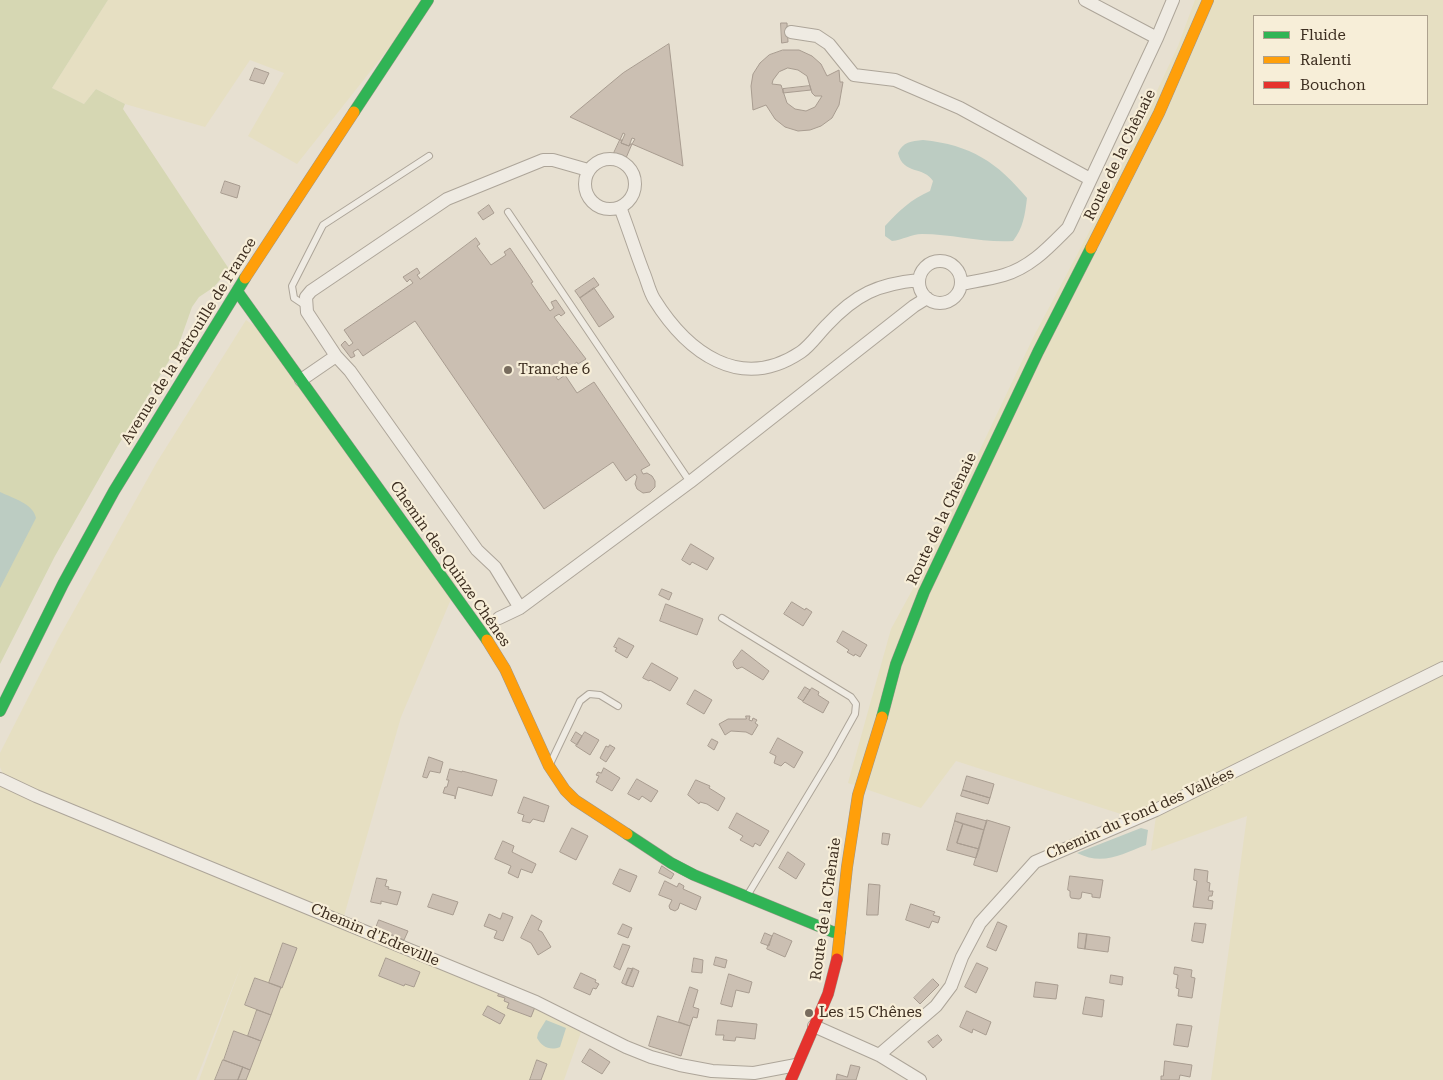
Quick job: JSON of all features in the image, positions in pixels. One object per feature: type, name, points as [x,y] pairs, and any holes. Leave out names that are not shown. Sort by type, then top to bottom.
[{"type":"street","name":"Avenue de la Patrouille de France","points":[[0,711],[53,603],[131,462],[237,291],[428,0]]},
{"type":"street","points":[[1085,0],[1157,38]]},
{"type":"street","points":[[961,284],[1005,275],[1026,266],[1045,252],[1068,228],[1173,0]]},
{"type":"street","name":"Route de la Chênaie","points":[[791,1080],[833,980],[837,964],[852,828],[858,795],[896,664],[924,592],[1038,352],[1159,113],[1208,0]]},
{"type":"street","points":[[791,32],[816,36],[829,44],[854,75],[894,80],[960,108],[1090,179]]},
{"type":"street","points":[[607,158],[616,159],[627,165],[634,176],[635,186],[632,197],[620,207],[606,209],[600,207],[590,200],[585,190],[584,180],[588,170],[599,161],[607,158]]},
{"type":"street","points":[[520,608],[495,568],[477,550],[350,371],[336,356],[306,312],[306,297],[311,291],[446,199],[543,160],[553,160],[588,170]]},
{"type":"street","points":[[620,207],[653,298],[683,336],[701,353],[720,364],[737,368],[770,366],[789,358],[809,345],[837,315],[870,290],[901,282],[920,280]]},
{"type":"street","points":[[939,261],[956,267],[961,278],[961,284],[956,296],[952,300],[939,303],[927,298],[920,287],[920,280],[924,269],[928,265],[939,261]]},
{"type":"street","name":"Chemin des Quinze Chênes","points":[[237,291],[478,626],[505,669],[549,766],[565,790],[575,800],[671,863],[694,875],[832,932],[840,932]]},
{"type":"street","points":[[499,618],[520,608],[690,482],[914,306],[927,298]]},
{"type":"street","points":[[301,380],[336,356]]},
{"type":"street","name":"Chemin du Fond des Vallées","points":[[879,1055],[944,997],[980,923],[1035,862],[1156,810],[1443,668]]},
{"type":"street","name":"Chemin d'Edreville","points":[[0,779],[536,1002],[626,1047],[651,1057],[712,1071],[759,1077],[796,1065]]},
{"type":"street","points":[[814,1026],[879,1055],[920,1080]]},
{"type":"lane","points":[[306,306],[294,298],[292,286],[323,225],[429,156]]},
{"type":"lane","points":[[508,212],[690,482]]},
{"type":"lane","points":[[722,618],[851,697],[856,704],[855,714],[831,757],[747,897]]},
{"type":"lane","points":[[549,766],[580,701],[589,694],[600,694],[618,706]]},
{"type":"shaded area","points":[[108,0],[427,0],[297,164],[248,136],[284,73],[250,60],[205,127],[125,104],[96,89],[84,104],[52,88]]},
{"type":"shaded area","points":[[1195,0],[1443,0],[1443,1080],[1211,1080],[1247,816],[1151,851],[1156,816],[1127,816],[956,761],[921,808],[848,783],[891,629],[921,574],[1034,336],[1106,200],[1178,46]]},
{"type":"shaded area","points":[[923,140],[955,146],[982,157],[1016,185],[1027,198],[1023,221],[1013,241],[990,241],[922,234],[892,241],[885,236],[885,226],[896,215],[911,202],[930,191],[933,181],[929,176],[904,165],[898,153],[902,146]]},
{"type":"shaded area","points":[[246,320],[255,326],[457,585],[401,717],[344,916],[4,776],[0,767],[0,753],[58,639],[157,462]]},
{"type":"shaded area","points":[[0,492],[31,508],[36,518],[0,588]]},
{"type":"shaded area","points":[[0,783],[535,1007],[581,1032],[564,1080],[199,1080],[242,963],[196,1080],[0,1080]]},
{"type":"shaded area","points":[[1141,828],[1148,830],[1146,845],[1129,852],[1104,859],[1086,857],[1077,853]]},
{"type":"shaded area","points":[[546,1020],[566,1028],[560,1047],[553,1049],[547,1047],[541,1044],[537,1038]]},
{"type":"green space","points":[[0,0],[108,0],[52,88],[84,104],[96,89],[125,104],[123,109],[229,269],[214,287],[199,297],[192,307],[179,344],[55,556],[0,664]]},
{"type":"building","points":[[781,23],[787,23],[788,42],[782,43]]},
{"type":"building","points":[[669,44],[683,166],[632,144],[635,139],[632,138],[629,146],[621,143],[625,134],[623,133],[620,140],[570,117],[623,73]]},
{"type":"building","points":[[783,50],[799,50],[812,56],[821,64],[827,76],[839,70],[840,82],[843,82],[839,105],[832,118],[821,126],[810,130],[798,131],[785,127],[775,119],[766,105],[753,110],[751,86],[753,74],[760,63],[769,55]],"holes":[[[788,68],[798,70],[807,76],[812,93],[815,96],[822,96],[815,107],[806,111],[795,109],[787,103],[781,85],[772,84],[779,72]]]},
{"type":"building","points":[[255,68],[269,73],[264,84],[250,80]]},
{"type":"building","points":[[810,86],[811,90],[783,93],[783,89]]},
{"type":"building","points":[[620,140],[622,140],[621,143],[629,146],[632,144],[626,158],[614,153]]},
{"type":"building","points":[[225,181],[240,186],[237,198],[221,193]]},
{"type":"building","points":[[489,205],[494,213],[483,220],[478,213]]},
{"type":"building","name":"Tranche 6","points":[[476,238],[480,244],[477,246],[491,265],[506,255],[504,252],[510,248],[550,311],[554,308],[551,302],[556,300],[565,313],[554,317],[586,359],[578,364],[577,362],[556,377],[558,380],[565,375],[577,393],[594,382],[650,465],[641,470],[643,474],[647,473],[652,476],[655,481],[655,487],[650,492],[643,493],[637,489],[635,484],[637,477],[635,474],[626,481],[613,462],[544,509],[415,321],[363,356],[358,349],[353,352],[355,356],[351,358],[341,345],[345,341],[349,346],[353,343],[344,330],[413,283],[410,279],[407,282],[403,277],[417,268],[420,273],[417,275],[420,279]]},
{"type":"building","points":[[594,278],[599,285],[580,298],[575,291]]},
{"type":"building","points":[[594,288],[614,317],[599,327],[580,298]]},
{"type":"building","points":[[691,544],[714,558],[707,570],[692,562],[690,565],[682,560]]},
{"type":"building","points":[[662,589],[672,593],[669,600],[659,595]]},
{"type":"building","points":[[792,602],[812,612],[803,626],[784,614]]},
{"type":"building","points":[[666,604],[703,619],[697,635],[660,621]]},
{"type":"building","points":[[843,631],[867,645],[860,657],[847,652],[849,650],[837,642]]},
{"type":"building","points":[[619,638],[634,646],[627,658],[615,651],[617,648],[614,647]]},
{"type":"building","points":[[742,650],[769,671],[763,680],[742,667],[737,669],[734,666],[733,662]]},
{"type":"building","points":[[652,663],[678,678],[670,691],[643,678]]},
{"type":"building","points":[[805,687],[810,690],[803,701],[798,698]]},
{"type":"building","points":[[812,688],[819,692],[818,695],[829,702],[823,713],[803,702]]},
{"type":"building","points":[[695,690],[712,700],[704,714],[687,704]]},
{"type":"building","points":[[746,716],[750,716],[749,720],[752,721],[753,718],[757,720],[755,723],[758,725],[752,735],[746,732],[731,731],[725,735],[719,724],[728,719],[746,719]]},
{"type":"building","points":[[576,732],[582,736],[577,745],[571,741]]},
{"type":"building","points":[[585,732],[599,740],[590,755],[576,746]]},
{"type":"building","points":[[778,738],[803,752],[794,768],[785,762],[781,766],[774,763],[776,756],[770,753]]},
{"type":"building","points":[[712,739],[718,742],[714,750],[708,746]]},
{"type":"building","points":[[610,745],[615,748],[606,762],[600,758],[606,746]]},
{"type":"building","points":[[429,757],[443,762],[440,773],[430,771],[427,778],[423,777]]},
{"type":"building","points":[[604,768],[620,778],[612,791],[596,782],[599,776],[596,775],[598,772],[601,773]]},
{"type":"building","points":[[450,769],[497,780],[492,796],[458,787],[455,799],[455,796],[443,793],[445,787],[447,787]]},
{"type":"building","points":[[967,776],[994,784],[990,798],[963,790]]},
{"type":"building","points":[[637,779],[658,791],[651,802],[642,796],[639,800],[628,794]]},
{"type":"building","points":[[696,780],[710,786],[709,788],[725,798],[718,811],[707,804],[700,802],[699,804],[688,795]]},
{"type":"building","points":[[963,790],[990,798],[988,804],[961,796]]},
{"type":"building","points":[[524,797],[549,806],[544,822],[533,819],[530,823],[522,821],[524,815],[518,813]]},
{"type":"building","points":[[737,813],[769,831],[760,846],[755,843],[753,847],[740,840],[743,836],[729,828]]},
{"type":"building","points":[[957,813],[987,821],[984,830],[955,821]]},
{"type":"building","points":[[987,820],[1010,827],[997,872],[974,865]]},
{"type":"building","points":[[955,821],[963,824],[957,843],[979,849],[976,858],[947,850]]},
{"type":"building","points":[[963,824],[984,830],[979,849],[957,843]]},
{"type":"building","points":[[572,828],[588,836],[576,860],[560,852]]},
{"type":"building","points":[[883,833],[890,834],[888,845],[882,844]]},
{"type":"building","points":[[503,841],[514,846],[512,852],[536,864],[532,873],[521,869],[518,878],[508,873],[511,866],[495,859]]},
{"type":"building","points":[[788,852],[805,864],[796,879],[779,868]]},
{"type":"building","points":[[662,866],[674,874],[671,879],[659,873]]},
{"type":"building","points":[[620,869],[637,876],[630,892],[613,884]]},
{"type":"building","points":[[1195,869],[1208,871],[1207,882],[1210,883],[1209,891],[1213,891],[1212,896],[1209,896],[1208,900],[1213,901],[1212,909],[1193,907],[1197,881],[1194,880]]},
{"type":"building","points":[[1070,876],[1103,880],[1100,898],[1092,897],[1092,894],[1082,892],[1081,898],[1071,898],[1070,891],[1068,890]]},
{"type":"building","points":[[377,878],[387,880],[385,886],[389,887],[388,889],[401,892],[397,905],[381,901],[381,904],[371,902]]},
{"type":"building","points":[[665,881],[677,887],[679,883],[684,886],[683,889],[701,897],[696,910],[680,903],[675,911],[670,909],[669,906],[672,900],[659,895]]},
{"type":"building","points":[[869,884],[880,885],[878,915],[867,915]]},
{"type":"building","points":[[433,894],[458,902],[453,915],[428,907]]},
{"type":"building","points":[[911,904],[935,912],[933,915],[940,917],[938,923],[932,921],[929,928],[906,920]]},
{"type":"building","points":[[503,913],[513,917],[503,941],[494,938],[497,931],[484,926],[489,914],[500,919]]},
{"type":"building","points":[[532,915],[542,921],[538,930],[542,932],[551,947],[538,955],[531,943],[521,938]]},
{"type":"building","points":[[379,920],[408,931],[404,940],[376,928]]},
{"type":"building","points":[[998,922],[1007,926],[996,951],[987,947]]},
{"type":"building","points":[[1195,923],[1206,924],[1203,943],[1192,941]]},
{"type":"building","points":[[623,924],[632,928],[628,938],[618,934]]},
{"type":"building","points":[[765,933],[772,936],[769,946],[761,943]]},
{"type":"building","points":[[774,933],[792,941],[785,957],[767,949]]},
{"type":"building","points":[[1079,933],[1087,934],[1085,949],[1078,948]]},
{"type":"building","points":[[1087,934],[1110,937],[1108,952],[1085,949]]},
{"type":"building","points":[[283,943],[297,948],[282,988],[269,983]]},
{"type":"building","points":[[623,944],[630,946],[620,970],[614,967]]},
{"type":"building","points":[[716,957],[727,960],[725,968],[714,965]]},
{"type":"building","points":[[386,958],[420,972],[414,987],[405,984],[404,986],[379,976]]},
{"type":"building","points":[[694,958],[703,960],[702,973],[692,972]]},
{"type":"building","points":[[977,963],[988,968],[976,993],[965,987]]},
{"type":"building","points":[[1175,967],[1192,970],[1191,977],[1195,978],[1192,998],[1178,996],[1179,989],[1176,988],[1178,975],[1174,974]]},
{"type":"building","points":[[628,968],[633,969],[626,985],[622,983]]},
{"type":"building","points":[[633,968],[639,971],[633,987],[626,985]]},
{"type":"building","points":[[581,973],[596,980],[595,982],[599,984],[596,989],[593,988],[590,995],[574,988]]},
{"type":"building","points":[[729,974],[752,982],[749,993],[736,990],[732,1007],[721,1004]]},
{"type":"building","points":[[1111,975],[1123,977],[1122,985],[1110,983]]},
{"type":"building","points":[[255,978],[281,987],[271,1015],[245,1005]]},
{"type":"building","points":[[933,979],[939,985],[920,1004],[914,998]]},
{"type":"building","points":[[1036,982],[1058,985],[1056,999],[1034,997]]},
{"type":"building","points":[[690,987],[698,990],[693,1007],[699,1009],[697,1018],[693,1017],[690,1026],[679,1022]]},
{"type":"building","points":[[500,992],[535,1007],[531,1017],[507,1008],[509,1003],[504,1001],[505,998],[498,996]]},
{"type":"building","points":[[1086,997],[1104,1000],[1102,1017],[1083,1014]]},
{"type":"building","points":[[488,1006],[505,1015],[500,1024],[483,1015]]},
{"type":"building","points":[[257,1010],[271,1015],[261,1041],[248,1036]]},
{"type":"building","points":[[967,1011],[991,1022],[986,1035],[973,1029],[972,1033],[960,1027]]},
{"type":"building","points":[[658,1016],[690,1026],[681,1056],[649,1046]]},
{"type":"building","points":[[718,1020],[757,1024],[755,1039],[736,1037],[735,1041],[723,1040],[724,1035],[716,1035]]},
{"type":"building","points":[[1177,1024],[1192,1026],[1188,1047],[1174,1045]]},
{"type":"building","points":[[234,1031],[261,1041],[250,1070],[224,1060]]},
{"type":"building","points":[[938,1035],[942,1040],[933,1048],[928,1042]]},
{"type":"building","points":[[590,1049],[610,1062],[602,1074],[582,1062]]},
{"type":"building","points":[[223,1060],[243,1067],[238,1080],[215,1080]]},
{"type":"building","points":[[537,1060],[547,1064],[541,1080],[530,1080]]},
{"type":"building","points":[[1165,1061],[1192,1065],[1190,1077],[1180,1075],[1179,1080],[1161,1080]]},
{"type":"building","points":[[851,1065],[860,1067],[856,1080],[836,1080],[837,1074],[847,1077]]},
{"type":"building","points":[[243,1067],[250,1070],[246,1080],[238,1080]]},
{"type":"traffic: fast","points":[[354,112],[428,0]]},
{"type":"traffic: fast","points":[[882,717],[896,664],[924,592],[1038,352],[1091,248]]},
{"type":"traffic: fast","points":[[0,711],[63,584],[114,491],[245,278]]},
{"type":"traffic: fast","points":[[237,291],[487,640]]},
{"type":"traffic: fast","points":[[627,834],[671,863],[694,875],[833,932],[840,932]]},
{"type":"traffic: slow","points":[[1091,248],[1159,113],[1208,0]]},
{"type":"traffic: slow","points":[[245,278],[354,112]]},
{"type":"traffic: slow","points":[[487,640],[505,669],[549,766],[565,790],[575,800],[627,834]]},
{"type":"traffic: slow","points":[[837,959],[847,867],[858,795],[882,717]]},
{"type":"traffic: jam","points":[[791,1080],[828,994],[837,959]]},
{"type":"place","name":"Tranche 6","points":[[508,370]]},
{"type":"place","name":"Les 15 Chênes","points":[[809,1013]]}]
